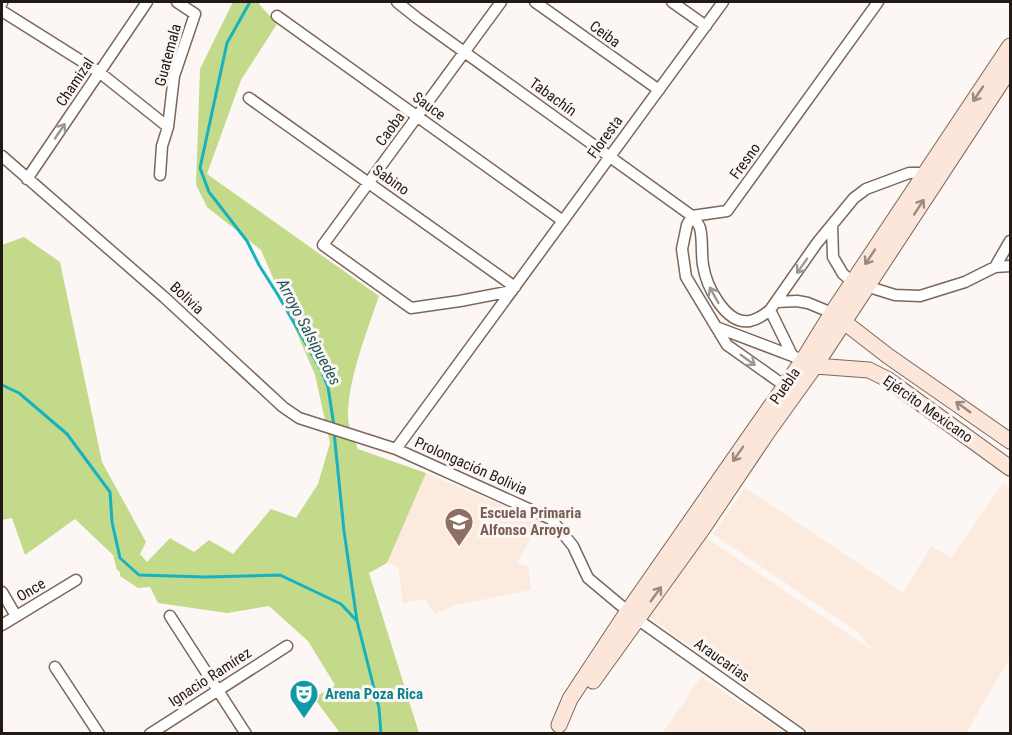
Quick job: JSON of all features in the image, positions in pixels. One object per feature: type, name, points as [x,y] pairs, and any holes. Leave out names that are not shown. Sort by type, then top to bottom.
[{"type":"main road","name":"Puebla","points":[[553,729],[573,710],[633,615],[785,386],[838,317],[932,176],[1011,46]]},
{"type":"main road","name":"Puebla","points":[[932,176],[1011,69]]},
{"type":"main road","name":"Ejército Mexicano","points":[[838,317],[888,356],[1011,441]]},
{"type":"main road","points":[[869,370],[888,356]]},
{"type":"main road","name":"Puebla","points":[[633,615],[703,528],[769,430],[803,360]]},
{"type":"main road","name":"Ejército Mexicano","points":[[803,360],[869,370],[887,379],[1011,468]]},
{"type":"street","name":"Chamizal","points":[[27,179],[147,2]]},
{"type":"street","name":"Guatemala","points":[[168,127],[174,76],[195,14],[177,2]]},
{"type":"street","name":"Tabachín","points":[[397,2],[692,216]]},
{"type":"street","name":"Caoba","points":[[501,2],[323,245],[411,308],[460,301],[513,289]]},
{"type":"street","name":"Ceiba","points":[[535,2],[658,90]]},
{"type":"street","points":[[672,2],[706,26]]},
{"type":"street","name":"Floresta","points":[[396,449],[723,2]]},
{"type":"street","name":"Fresno","points":[[692,216],[727,211],[878,2]]},
{"type":"street","points":[[2,11],[99,72],[168,127],[162,146],[160,175]]},
{"type":"street","name":"Sauce","points":[[277,16],[563,221]]},
{"type":"street","name":"Sabino","points":[[249,98],[513,289]]},
{"type":"street","name":"Bolivia","points":[[3,160],[164,297],[283,407],[299,418],[364,439]]},
{"type":"street","points":[[785,386],[727,345],[686,277],[682,249],[687,225],[692,216],[700,227],[703,265],[707,282],[727,313],[737,319],[748,321],[761,317],[774,306],[818,243],[854,198],[866,189],[909,173],[932,176]]},
{"type":"street","points":[[832,225],[833,257],[843,274],[860,284],[894,295],[920,296],[965,282],[995,267],[1011,266]]},
{"type":"street","points":[[995,267],[1011,241]]},
{"type":"street","points":[[774,306],[797,301],[838,317]]},
{"type":"street","points":[[774,306],[803,360]]},
{"type":"street","points":[[716,327],[803,360]]},
{"type":"street","name":"Prolongación Bolivia","points":[[364,439],[396,449],[551,519],[573,546],[588,578],[633,615]]},
{"type":"street","name":"Once","points":[[2,625],[76,580]]},
{"type":"street","points":[[2,592],[16,616]]},
{"type":"street","name":"Araucarias","points":[[633,615],[800,734]]},
{"type":"street","points":[[170,616],[246,734]]},
{"type":"street","name":"Ignacio Ramírez","points":[[150,734],[287,646]]},
{"type":"street","points":[[55,667],[99,734]]},
{"type":"shaded area","name":"Escuela Primaria Alfonso Arroyo","points":[[426,473],[542,522],[547,528],[544,533],[535,530],[517,563],[528,566],[531,590],[456,605],[435,614],[425,599],[403,603],[398,567],[387,563]]},
{"type":"shaded area","points":[[1003,483],[1010,488],[1010,658],[966,733],[811,733],[648,616],[704,536],[873,651],[858,632],[713,534],[745,488],[903,593],[931,546],[951,558]]},
{"type":"shaded area","points":[[701,677],[785,733],[662,734]]},
{"type":"green space","points":[[233,2],[261,2],[259,4],[277,24],[241,80],[207,174],[379,296],[359,354],[352,384],[348,413],[350,427],[358,449],[426,473],[387,563],[369,573],[419,733],[340,733],[314,698],[335,685],[308,641],[269,606],[227,613],[158,603],[150,587],[138,588],[120,576],[113,555],[75,519],[25,555],[12,518],[2,520],[2,245],[24,237],[60,262],[102,462],[146,542],[140,554],[147,562],[170,538],[194,552],[209,540],[233,554],[271,509],[296,518],[318,484],[330,443],[315,375],[261,250],[207,207],[196,185],[200,69]]},
{"type":"waterway","name":"Arroyo Salsipuedes","points":[[250,2],[227,43],[200,168],[209,192],[247,241],[321,370],[328,387],[334,426]]},
{"type":"waterway","points":[[2,385],[19,393],[67,434],[110,492],[112,522],[120,558],[139,575],[205,577],[280,575],[341,604],[356,620]]},
{"type":"waterway","name":"Arroyo Salsipuedes","points":[[334,432],[344,531],[357,621],[379,708],[381,734]]},
{"type":"place","name":"Escuela Primaria Alfonso Arroyo","points":[[459,548]]},
{"type":"place","name":"Arena Poza Rica","points":[[304,720]]}]
